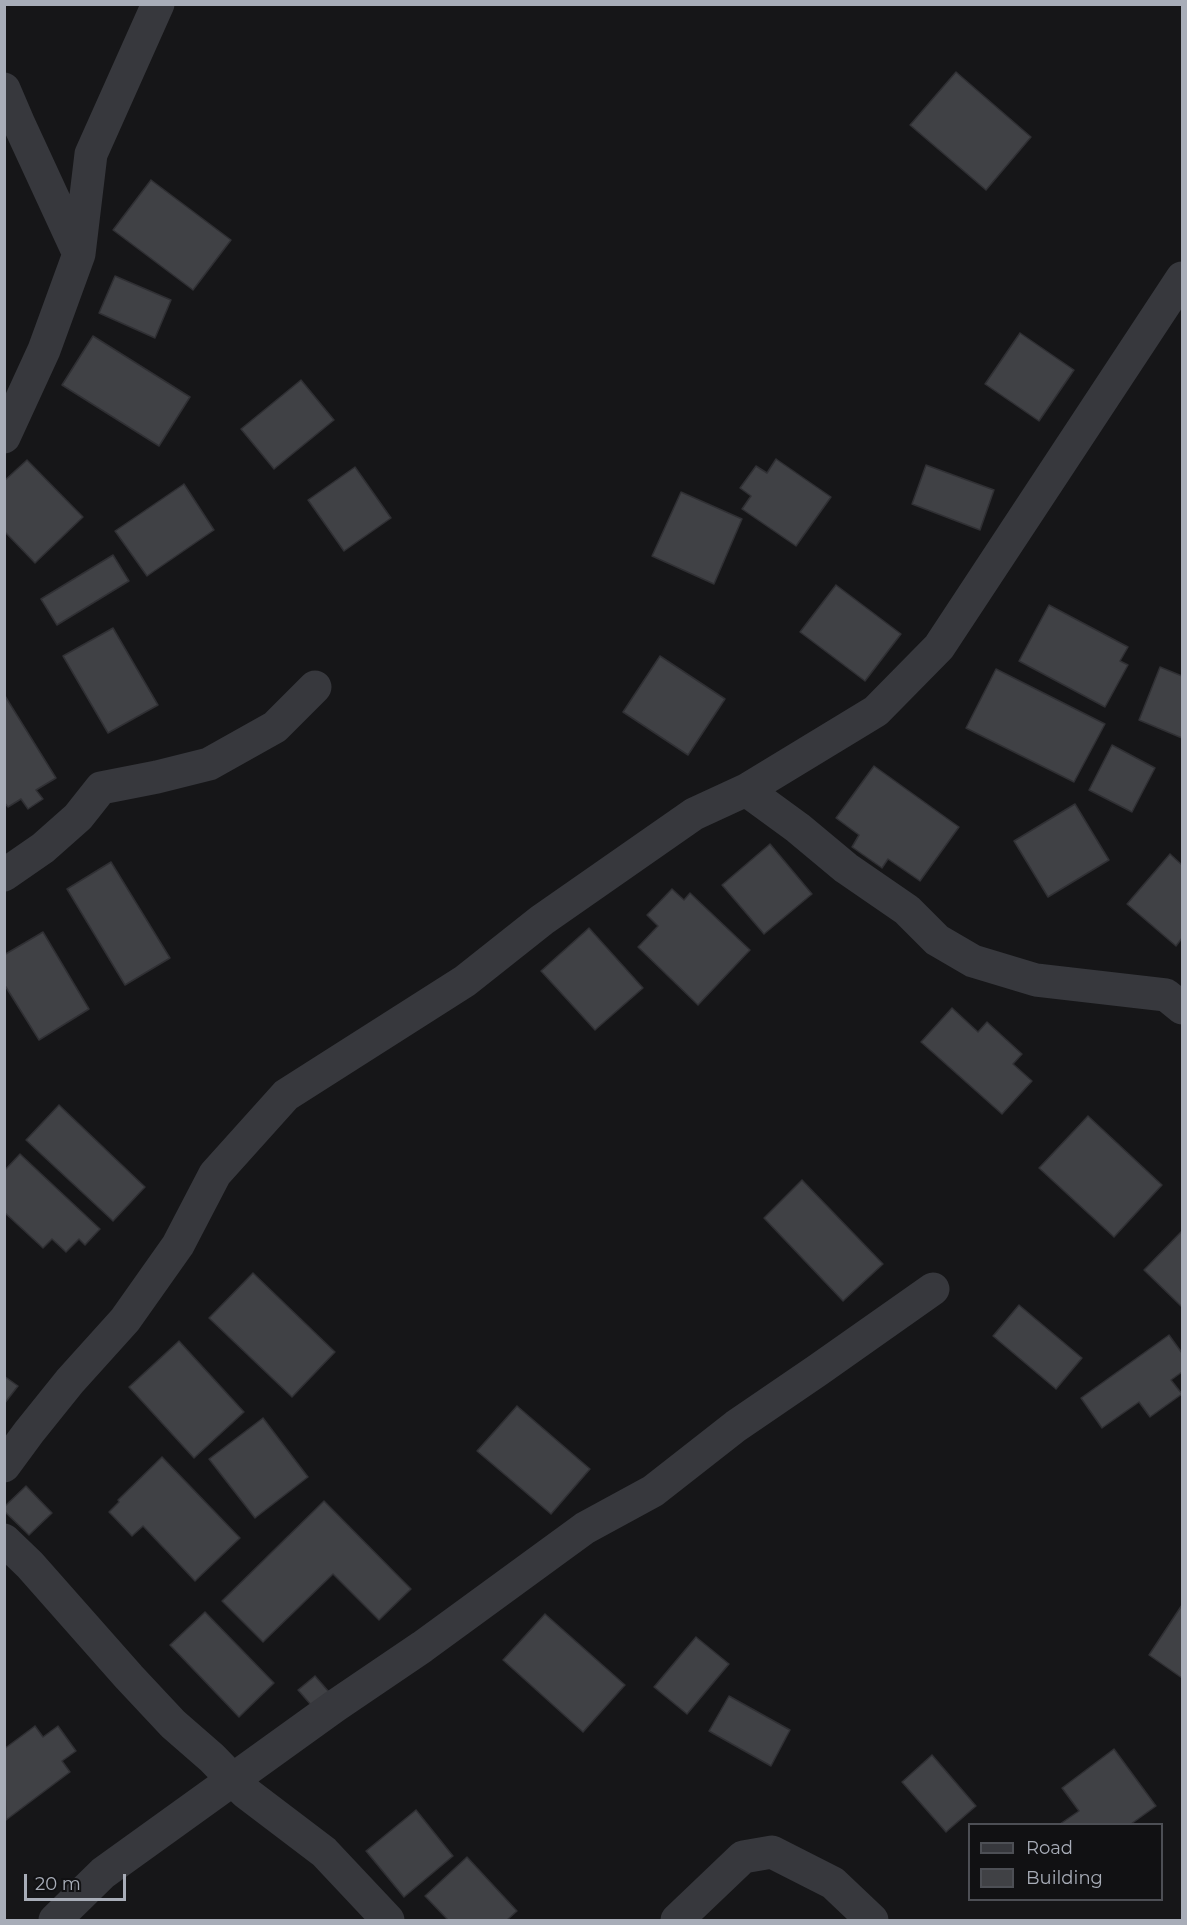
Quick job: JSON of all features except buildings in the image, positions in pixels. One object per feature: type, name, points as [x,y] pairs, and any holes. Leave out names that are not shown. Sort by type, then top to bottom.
[{"type":"street","points":[[4,437],[44,350],[79,254],[91,154],[158,4]]},
{"type":"street","points":[[4,89],[79,254]]},
{"type":"street","points":[[4,1466],[70,1381],[125,1320],[178,1245],[215,1174],[286,1095],[465,981],[542,920],[694,814],[746,790],[876,711],[939,647],[1182,278]]},
{"type":"street","points":[[4,875],[43,848],[78,817],[101,788],[209,764],[275,727],[315,687]]},
{"type":"street","points":[[746,790],[798,828],[846,868],[907,910],[937,940],[973,961],[1036,980],[1166,995],[1182,1008]]},
{"type":"street","points":[[55,1920],[103,1873],[335,1706],[422,1647],[585,1528],[652,1491],[736,1426],[933,1289]]},
{"type":"street","points":[[4,1540],[30,1565],[173,1724],[212,1758],[245,1792],[324,1852],[388,1920]]},
{"type":"street","points":[[677,1920],[743,1857],[772,1852],[833,1883],[872,1920]]}]
